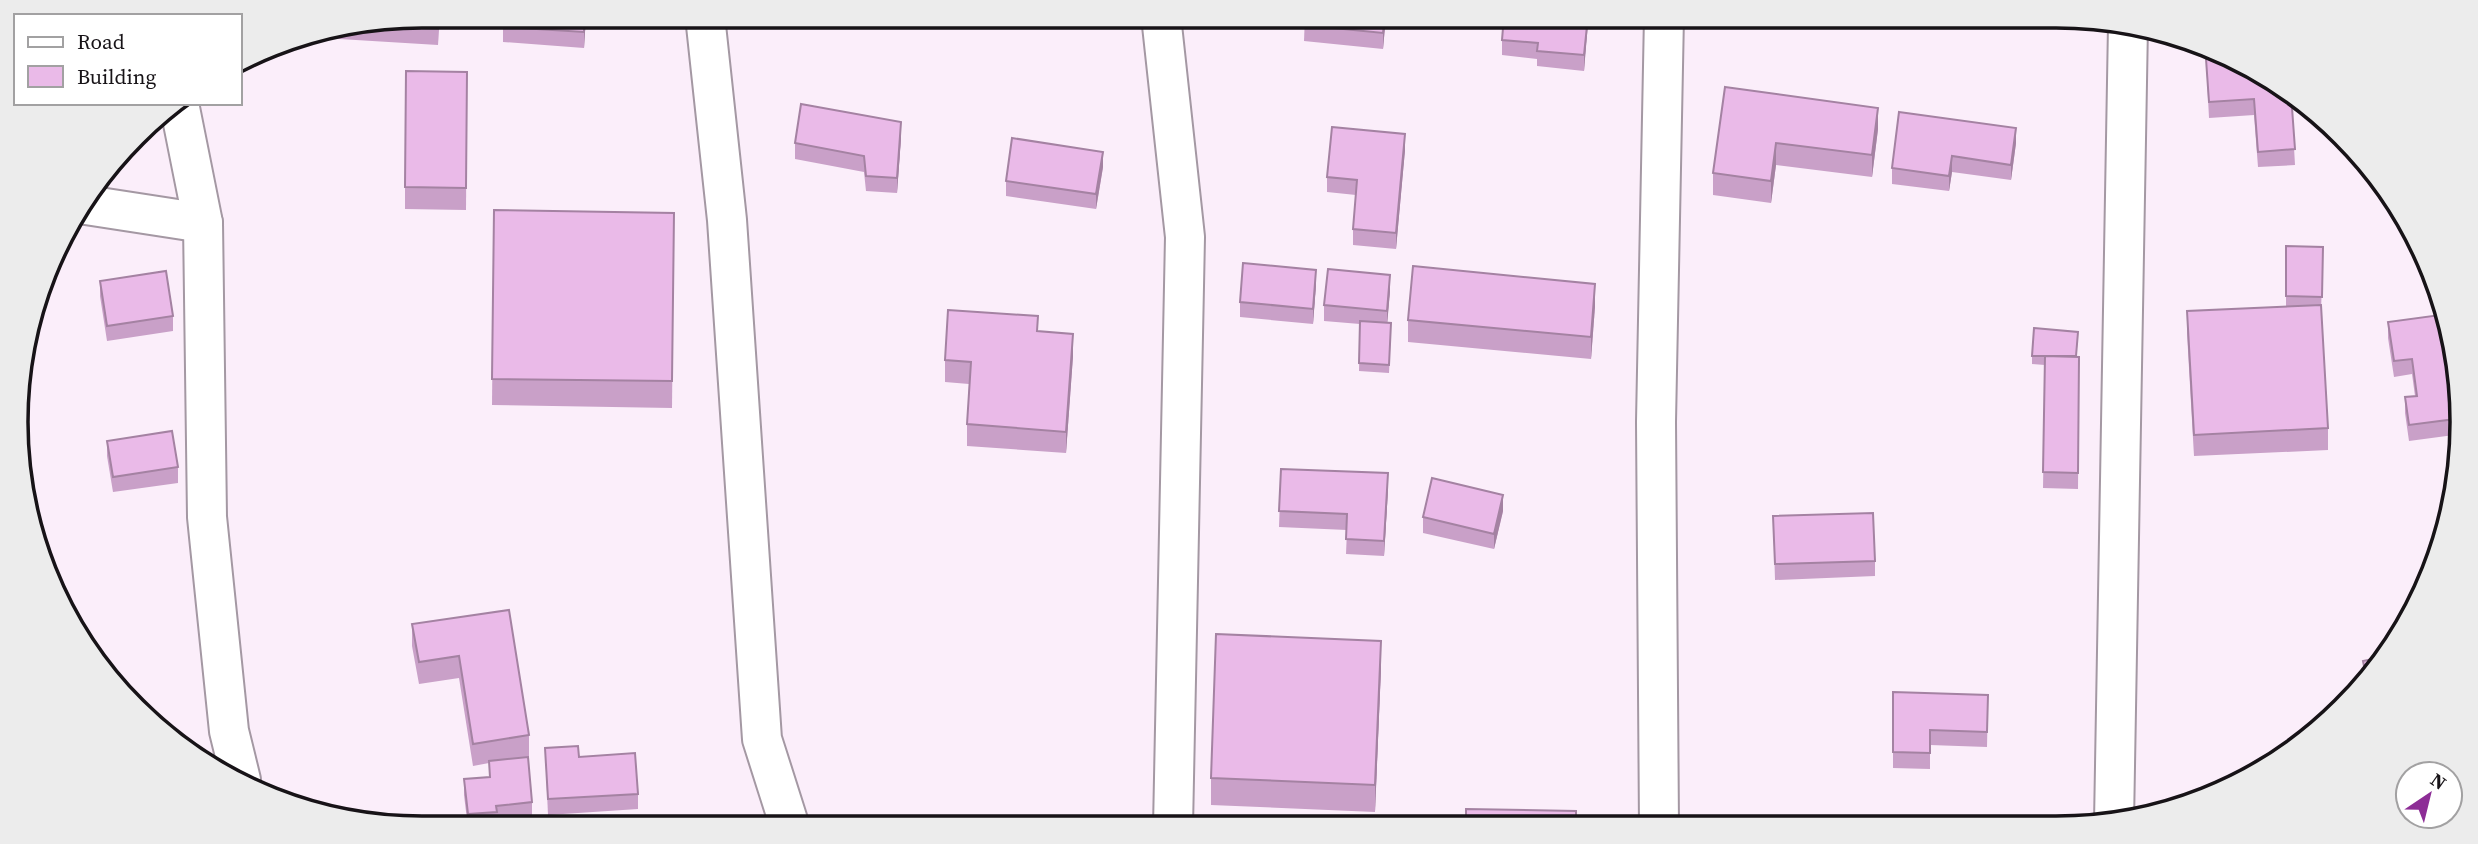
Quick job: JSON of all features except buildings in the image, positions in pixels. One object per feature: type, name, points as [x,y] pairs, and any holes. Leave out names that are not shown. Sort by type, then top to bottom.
[{"type":"street","points":[[706,28],[729,247],[762,739],[786,816]]},
{"type":"street","points":[[1162,28],[1185,237],[1173,816]]},
{"type":"street","points":[[1659,816],[1656,422],[1664,28]]},
{"type":"street","points":[[2114,812],[2128,35]]},
{"type":"street","points":[[181,110],[204,223],[207,517],[229,731],[239,770]]},
{"type":"street","points":[[92,206],[204,223]]}]
